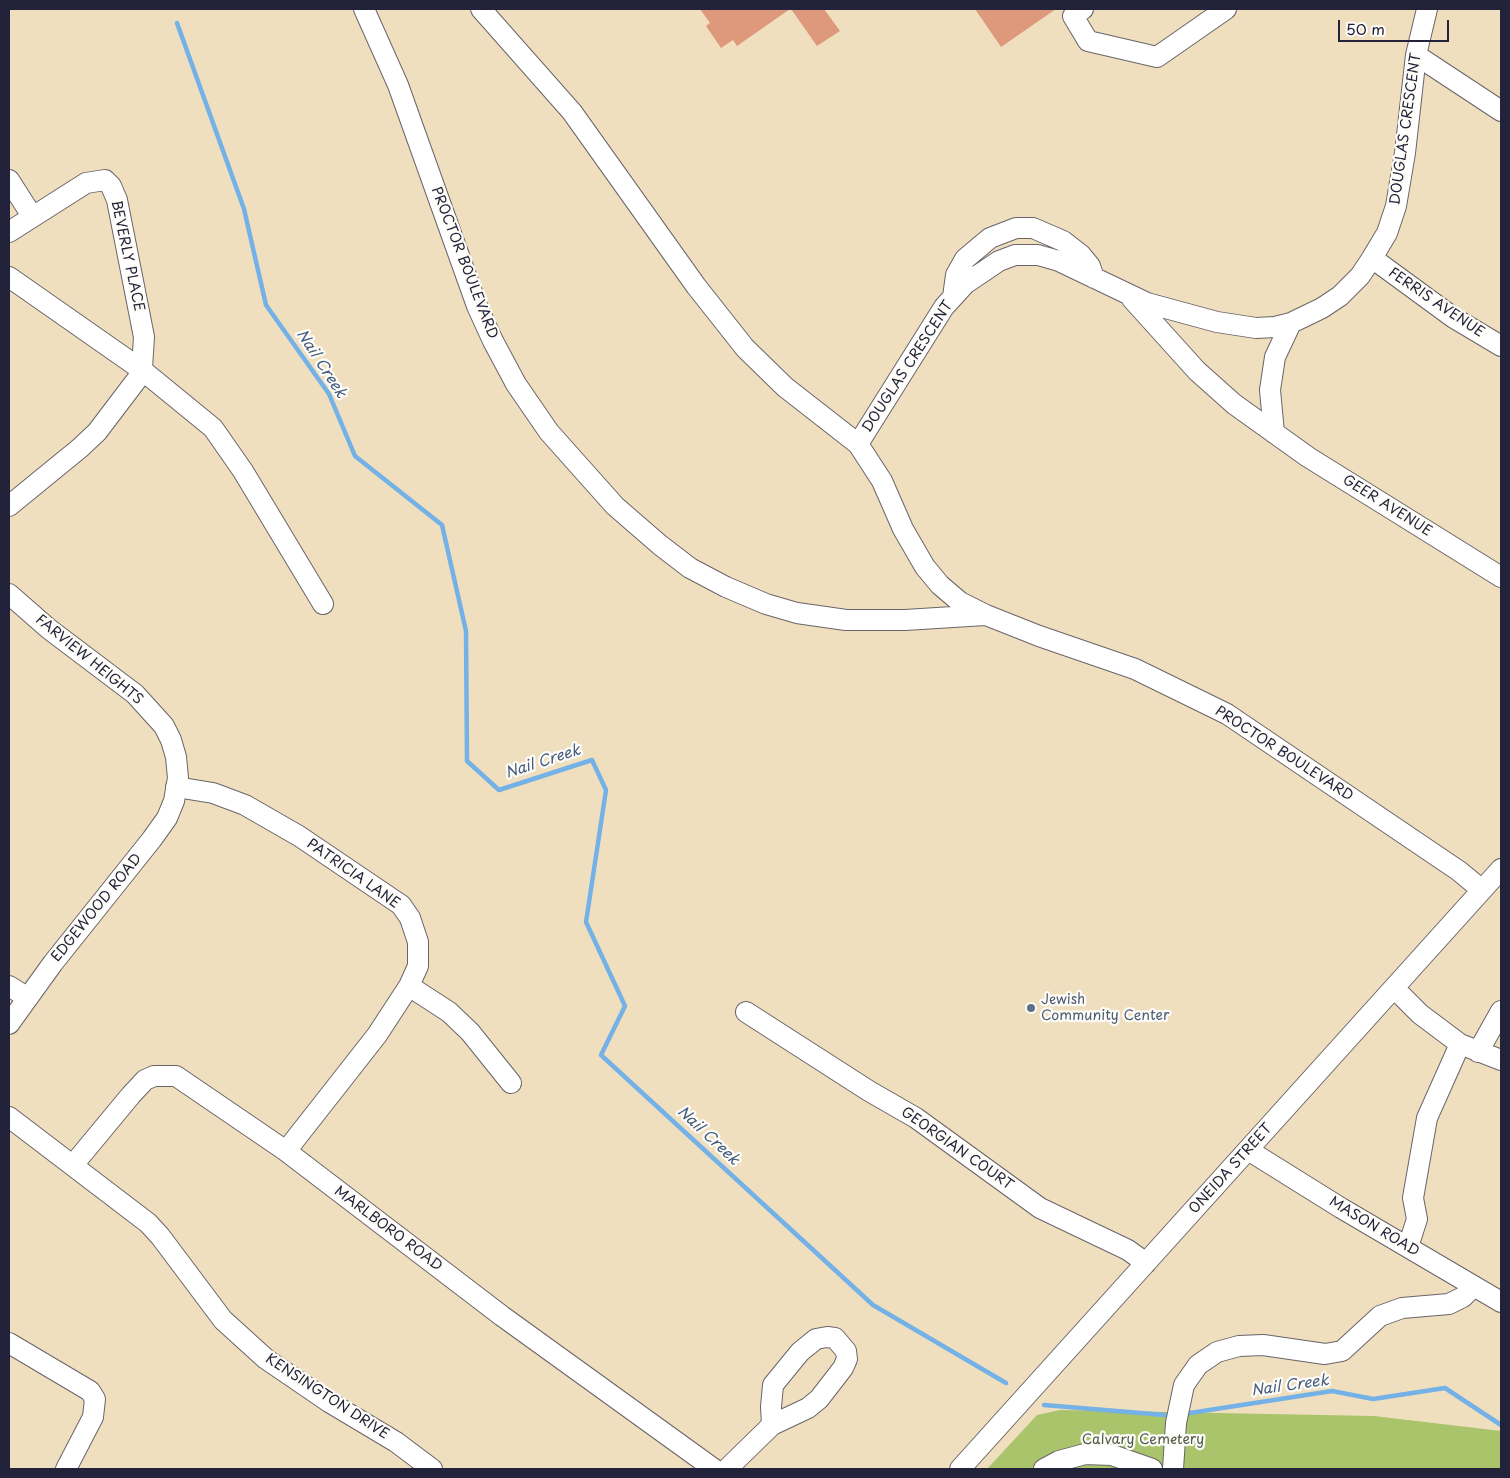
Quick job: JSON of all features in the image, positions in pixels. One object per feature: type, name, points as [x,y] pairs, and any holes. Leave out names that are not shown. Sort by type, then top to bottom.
[{"type":"street","name":"PROCTOR BOULEVARD","points":[[364,9],[398,85],[478,306],[494,341],[516,384],[549,432],[615,506],[690,568],[766,604],[797,613],[846,620],[905,620],[986,615]]},
{"type":"street","name":"PROCTOR BOULEVARD","points":[[480,9],[572,112],[696,286],[746,348],[785,387],[858,444],[882,481],[924,567],[940,585],[960,602],[986,615],[1039,636],[1135,669],[1227,714],[1458,871],[1482,890]]},
{"type":"street","points":[[1083,9],[1072,16],[1088,41],[1157,57],[1226,9]]},
{"type":"street","name":"DOUGLAS CRESCENT","points":[[858,444],[944,307],[965,284],[999,261],[1015,256],[1038,256],[1059,261],[1147,303],[1217,322],[1256,328],[1275,327],[1291,323],[1322,308],[1340,296],[1360,276],[1372,258],[1387,233],[1396,206],[1405,153],[1416,55],[1427,9]]},
{"type":"street","points":[[1416,55],[1501,111]]},
{"type":"street","points":[[9,180],[32,216],[9,232]]},
{"type":"street","name":"BEVERLY PLACE","points":[[32,216],[86,183],[104,180],[111,186],[117,200],[144,337],[142,370]]},
{"type":"street","points":[[953,297],[956,275],[965,259],[990,238],[1016,228],[1033,228],[1063,241],[1081,255],[1090,266],[1094,278]]},
{"type":"street","name":"FERRIS AVENUE","points":[[1372,258],[1454,318],[1501,346]]},
{"type":"street","points":[[9,277],[142,370],[213,428],[243,472],[323,604]]},
{"type":"street","name":"GEER AVENUE","points":[[1128,294],[1197,371],[1234,404],[1308,457],[1501,577]]},
{"type":"street","points":[[1274,433],[1270,390],[1275,356],[1291,323]]},
{"type":"street","points":[[9,506],[97,432],[142,370]]},
{"type":"street","name":"FARVIEW HEIGHTS","points":[[9,594],[49,629],[135,694],[164,726],[176,757],[176,787]]},
{"type":"street","name":"PATRICIA LANE","points":[[176,787],[213,793],[246,805],[299,836],[401,905],[410,918],[419,952],[418,966],[409,986],[377,1035],[286,1151]]},
{"type":"street","name":"EDGEWOOD ROAD","points":[[9,1024],[53,963],[167,818],[176,787]]},
{"type":"street","name":"ONEIDA STREET","points":[[960,1469],[1501,869]]},
{"type":"street","points":[[9,986],[28,998]]},
{"type":"street","points":[[409,986],[449,1012],[470,1032],[511,1083]]},
{"type":"street","points":[[1394,988],[1420,1014],[1469,1048],[1501,1060]]},
{"type":"street","points":[[1408,1247],[1417,1219],[1413,1198],[1428,1118],[1469,1048],[1501,1011]]},
{"type":"street","name":"GEORGIAN COURT","points":[[746,1012],[869,1092],[916,1118],[1040,1208],[1128,1250],[1146,1263]]},
{"type":"street","name":"MARLBORO ROAD","points":[[73,1165],[130,1095],[145,1080],[154,1076],[176,1076],[286,1151],[502,1316],[714,1469]]},
{"type":"street","name":"KENSINGTON DRIVE","points":[[9,1117],[148,1224],[160,1236],[224,1320],[266,1359],[329,1402],[396,1442],[432,1469]]},
{"type":"street","name":"MASON ROAD","points":[[1248,1150],[1501,1302]]},
{"type":"street","points":[[1173,1469],[1176,1423],[1184,1386],[1198,1365],[1217,1352],[1239,1346],[1263,1345],[1325,1354],[1342,1351],[1380,1316],[1402,1308],[1449,1304],[1463,1296],[1474,1286]]},
{"type":"street","points":[[9,1343],[90,1391],[95,1404],[93,1417],[66,1469]]},
{"type":"street","points":[[727,1469],[772,1425]]},
{"type":"street","points":[[1044,1469],[1059,1460],[1085,1454],[1112,1455],[1152,1469]]},
{"type":"green space","name":"Calvary Cemetery","points":[[1060,1410],[1374,1416],[1501,1431],[1501,1469],[987,1469],[1037,1415]]},
{"type":"building","points":[[700,9],[790,9],[737,46],[733,40],[721,48],[706,26],[710,23]]},
{"type":"building","points":[[791,9],[824,9],[840,31],[817,46]]},
{"type":"building","points":[[975,9],[1056,9],[1001,47]]},
{"type":"waterway","name":"Nail Creek","points":[[177,23],[244,209],[266,305],[329,394],[355,456],[442,525],[466,631],[467,761],[499,790],[592,760],[606,790],[586,922],[625,1006],[601,1055],[873,1305],[1006,1383]]},
{"type":"waterway","name":"Nail Creek","points":[[1190,1413],[1332,1391],[1373,1399],[1445,1388],[1501,1425]]},
{"type":"waterway","name":"Nail Creek","points":[[1044,1405],[1165,1415]]},
{"type":"place","name":"Jewish Community Center","points":[[1031,1008]]}]
